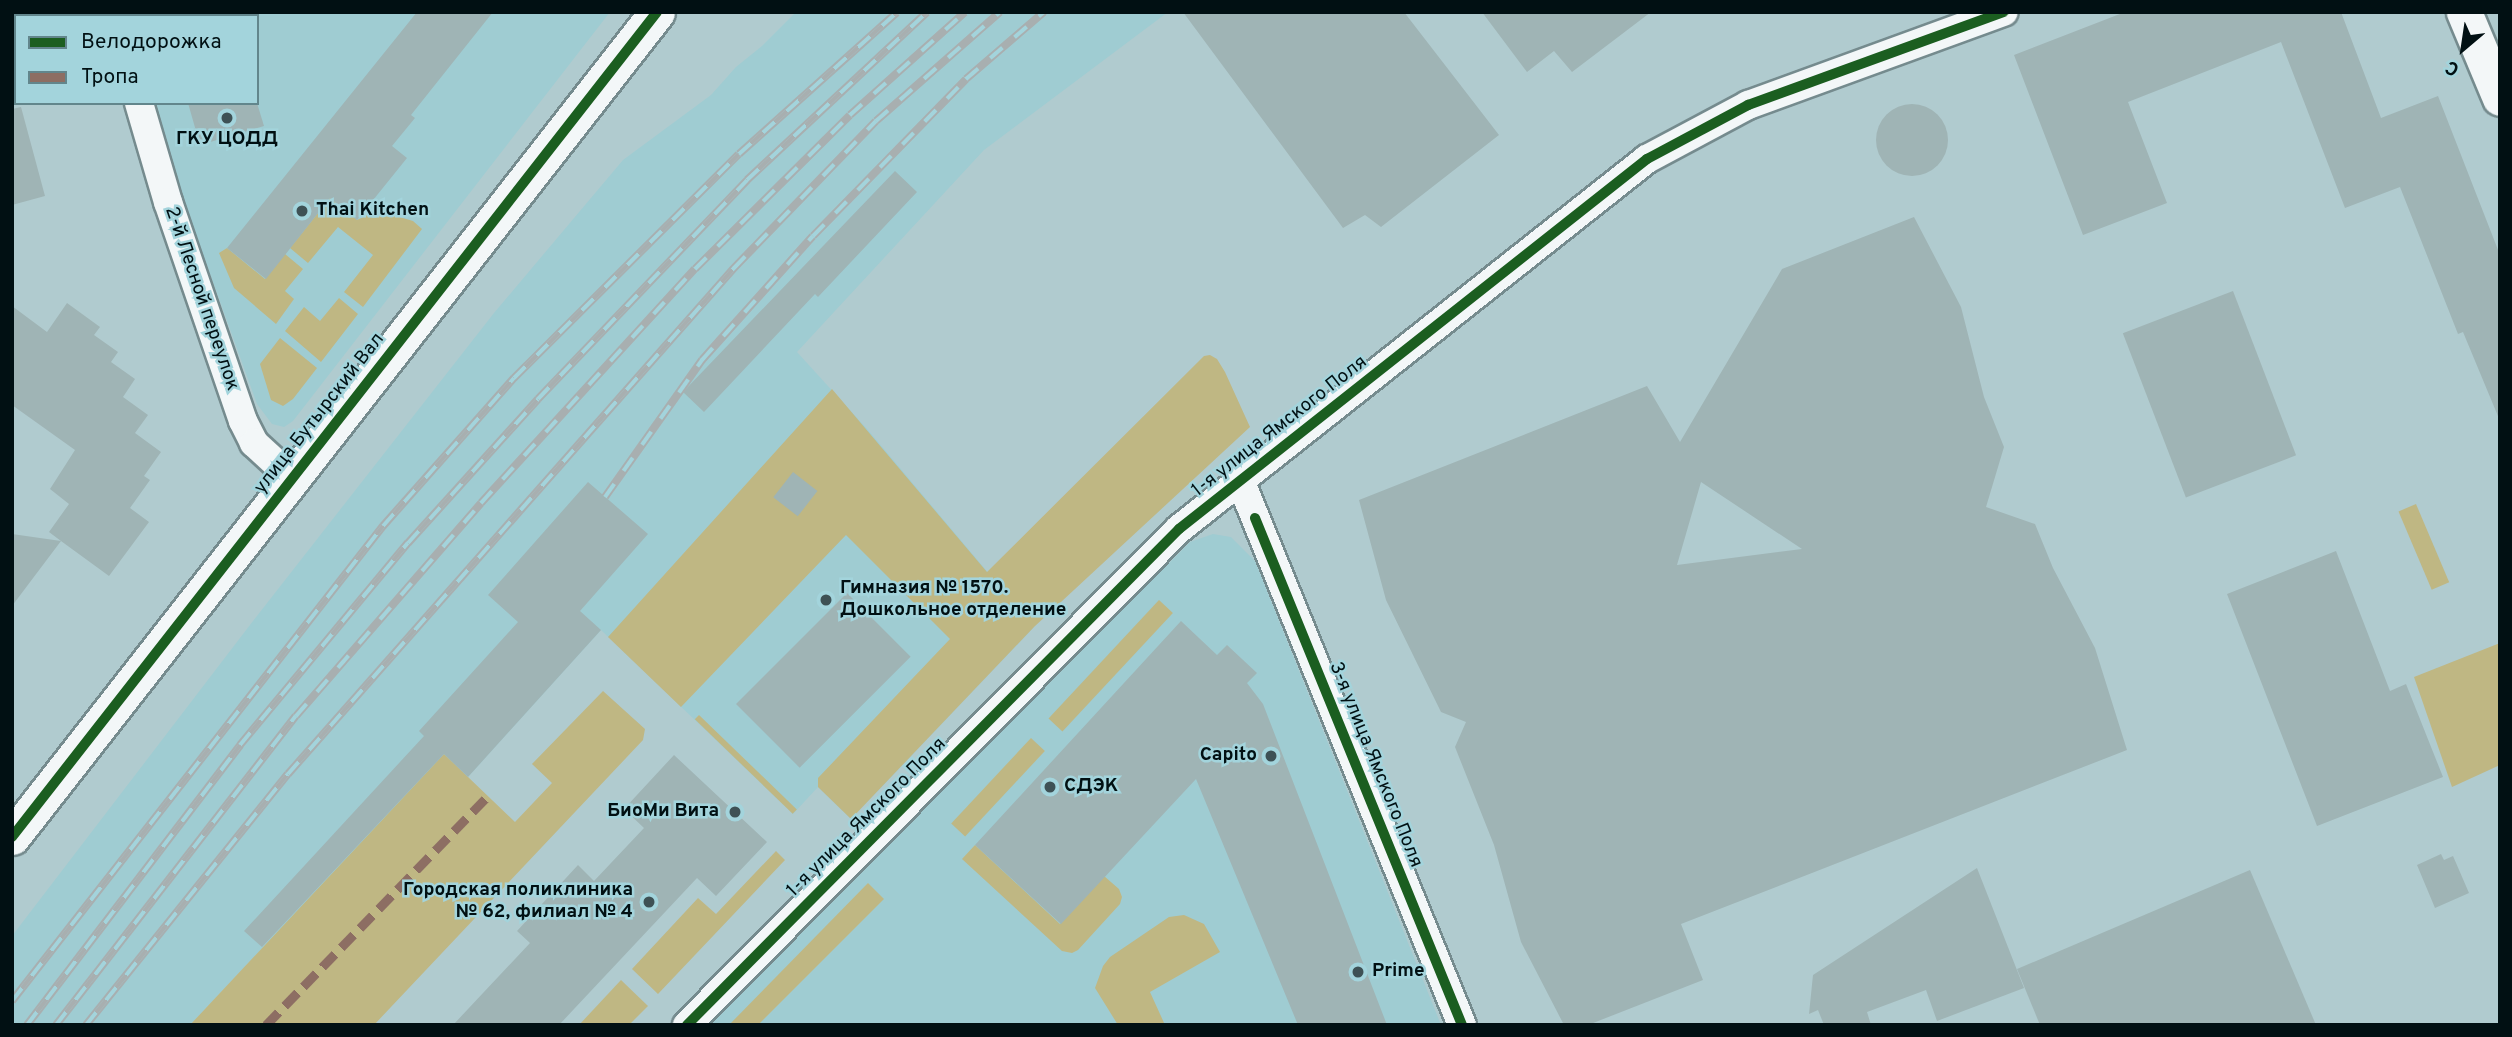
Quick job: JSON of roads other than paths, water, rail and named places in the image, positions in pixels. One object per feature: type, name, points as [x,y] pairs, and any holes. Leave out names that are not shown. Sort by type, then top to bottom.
[{"type":"street","name":"улица Бутырский Вал","points":[[12,837],[657,12]]},
{"type":"street","name":"1-я улица Ямского Поля","points":[[687,1025],[1179,529],[1647,159],[1748,105],[2004,12]]},
{"type":"street","points":[[2464,12],[2500,98]]},
{"type":"street","name":"2-й Лесной переулок","points":[[140,105],[168,202],[243,421],[254,443],[292,478]]},
{"type":"street","name":"3-я улица Ямского Поля","points":[[1240,480],[1462,1025]]},
{"type":"railway","points":[[12,1001],[383,526],[514,378],[739,154],[897,12]]},
{"type":"railway","points":[[27,1025],[240,745],[408,543],[538,399],[747,180],[927,12]]},
{"type":"railway","points":[[56,1025],[296,716],[481,503],[695,269],[850,115],[965,12]]},
{"type":"railway","points":[[86,1025],[288,774],[734,268],[876,121],[1000,12]]},
{"type":"railway","points":[[605,497],[702,360],[813,236],[966,79],[1044,12]]},
{"type":"place","name":"ГКУ ЦОДД","points":[[227,118]]},
{"type":"place","name":"Thai Kitchen","points":[[302,211]]},
{"type":"place","name":"Гимназия № 1570. Дошкольное отделение","points":[[826,600]]},
{"type":"place","name":"Capito","points":[[1271,756]]},
{"type":"place","name":"СДЭК","points":[[1050,787]]},
{"type":"place","name":"БиоМи Вита","points":[[735,812]]},
{"type":"place","name":"Городская поликлиника № 62, филиал № 4","points":[[649,902]]},
{"type":"place","name":"Prime","points":[[1358,972]]}]
